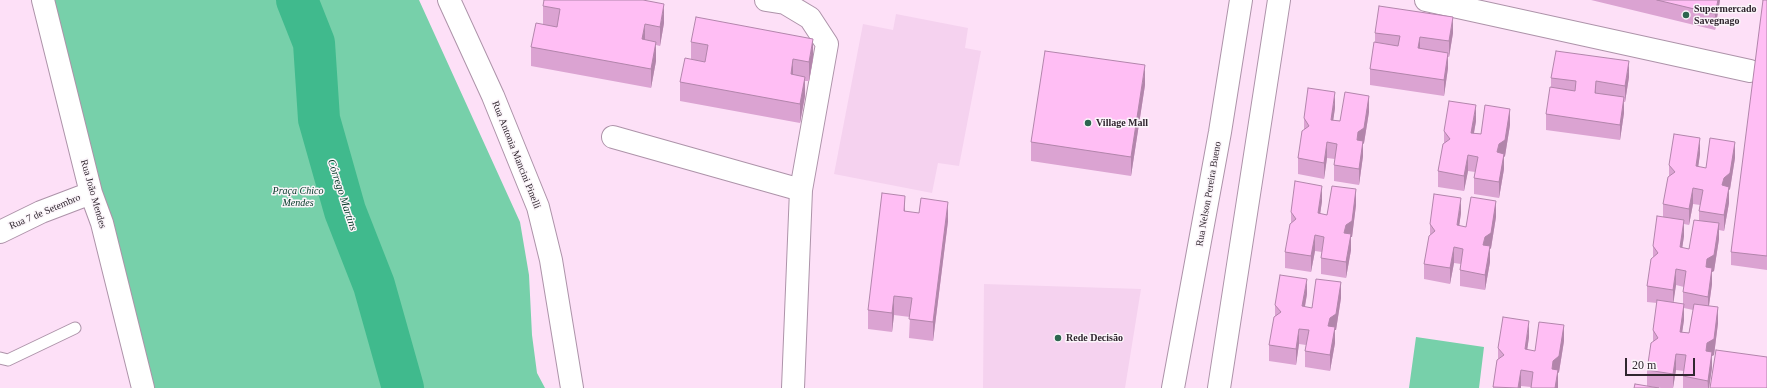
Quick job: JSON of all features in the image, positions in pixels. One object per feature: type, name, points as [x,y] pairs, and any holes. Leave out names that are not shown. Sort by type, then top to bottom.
[{"type":"street","name":"Rua João Mendes","points":[[43,0],[91,193],[102,223],[143,388]]},
{"type":"street","name":"Rua Antonia Mancini Pinelli","points":[[449,0],[493,96],[538,207],[551,260],[572,388]]},
{"type":"street","points":[[766,0],[785,3],[810,18],[827,44],[801,190],[793,388]]},
{"type":"street","name":"Rua Nelson Pereira Bueno","points":[[1173,388],[1220,132],[1241,0]]},
{"type":"street","points":[[1219,388],[1279,0]]},
{"type":"street","points":[[1426,0],[1750,71]]},
{"type":"street","points":[[613,137],[801,190]]},
{"type":"street","name":"Rua 7 de Setembro","points":[[0,232],[40,212],[91,193]]},
{"type":"lane","points":[[0,358],[8,360],[76,328]]},
{"type":"shaded area","points":[[896,14],[968,28],[965,48],[981,51],[959,166],[938,163],[932,193],[834,174],[863,24],[893,30]]},
{"type":"shaded area","name":"Rede Decisão","points":[[984,284],[1141,289],[1125,388],[983,388]]},
{"type":"green space","name":"Praça Chico Mendes","points":[[50,0],[419,0],[520,222],[529,275],[532,335],[537,373],[545,388],[150,388]]},
{"type":"green space","points":[[1416,337],[1484,347],[1479,388],[1409,388]]},
{"type":"building","points":[[544,0],[643,0],[664,4],[660,27],[645,24],[642,39],[656,42],[651,69],[531,47],[536,23],[557,27],[560,9],[543,6]]},
{"type":"building","points":[[1657,0],[1718,0],[1715,14]]},
{"type":"building","points":[[1763,0],[1767,0],[1767,256],[1731,252]]},
{"type":"building","points":[[1379,6],[1453,17],[1449,41],[1420,37],[1418,48],[1448,53],[1444,80],[1370,69],[1374,42],[1398,46],[1400,36],[1375,33]]},
{"type":"building","points":[[696,17],[813,39],[809,62],[793,59],[791,74],[805,77],[800,104],[680,82],[685,58],[705,62],[708,45],[691,42]]},
{"type":"building","name":"Village Mall","points":[[1045,51],[1145,65],[1131,157],[1031,142]]},
{"type":"building","points":[[1556,51],[1629,61],[1625,86],[1596,81],[1595,93],[1624,97],[1620,125],[1546,114],[1550,87],[1575,91],[1576,81],[1551,78]]},
{"type":"building","points":[[1308,88],[1335,92],[1331,120],[1340,121],[1345,92],[1369,96],[1364,128],[1358,132],[1357,140],[1363,141],[1359,169],[1334,165],[1337,144],[1327,142],[1324,163],[1298,158],[1302,131],[1309,126],[1304,118]]},
{"type":"building","points":[[1449,101],[1476,105],[1471,133],[1481,134],[1485,105],[1510,109],[1505,140],[1499,144],[1497,152],[1504,154],[1499,182],[1474,178],[1478,157],[1468,155],[1464,176],[1438,171],[1443,144],[1450,139],[1444,131]]},
{"type":"building","points":[[1674,134],[1700,138],[1696,166],[1706,168],[1710,138],[1735,142],[1730,173],[1724,178],[1722,185],[1729,187],[1724,215],[1699,211],[1703,190],[1693,188],[1689,209],[1663,204],[1668,177],[1675,172],[1669,165]]},
{"type":"building","points":[[1295,181],[1322,186],[1318,213],[1327,215],[1332,186],[1356,189],[1352,221],[1346,225],[1344,233],[1351,234],[1346,262],[1321,258],[1324,237],[1315,235],[1311,256],[1285,252],[1290,224],[1296,219],[1291,212]]},
{"type":"building","points":[[882,193],[905,196],[904,211],[919,213],[921,198],[948,202],[933,322],[909,319],[912,298],[894,296],[892,313],[868,310]]},
{"type":"building","points":[[1434,194],[1461,198],[1457,225],[1466,227],[1471,197],[1496,201],[1491,233],[1485,237],[1483,245],[1490,246],[1485,275],[1460,270],[1463,249],[1454,247],[1450,268],[1424,264],[1429,236],[1435,231],[1430,224]]},
{"type":"building","points":[[1657,216],[1684,220],[1680,247],[1689,249],[1694,220],[1719,223],[1714,255],[1707,259],[1706,267],[1712,268],[1708,297],[1683,292],[1686,271],[1676,269],[1673,290],[1647,286],[1651,259],[1658,253],[1653,246]]},
{"type":"building","points":[[1280,275],[1307,279],[1302,306],[1312,308],[1316,279],[1341,282],[1336,314],[1330,318],[1328,326],[1335,327],[1330,355],[1305,351],[1309,330],[1299,329],[1296,349],[1269,345],[1274,317],[1281,312],[1275,305]]},
{"type":"building","points":[[1657,300],[1684,304],[1680,332],[1689,333],[1694,304],[1718,307],[1714,339],[1707,343],[1706,351],[1712,352],[1708,381],[1683,376],[1686,355],[1676,354],[1673,374],[1647,370],[1651,343],[1658,338],[1653,330]]},
{"type":"building","points":[[1503,317],[1529,321],[1525,349],[1535,351],[1539,322],[1564,325],[1559,356],[1553,361],[1552,369],[1558,370],[1555,388],[1531,388],[1533,372],[1521,370],[1518,388],[1493,387],[1497,360],[1504,355],[1498,348]]},
{"type":"building","points":[[1716,350],[1767,357],[1767,388],[1710,388]]},
{"type":"building","points":[[1635,384],[1659,388],[1634,388]]},
{"type":"waterway","name":"Córrego Martins","points":[[297,0],[314,43],[319,119],[345,211],[374,285],[403,388]]},
{"type":"place","name":"Supermercado Savegnago","points":[[1686,15]]},
{"type":"place","name":"Village Mall","points":[[1088,123]]},
{"type":"place","name":"Rede Decisão","points":[[1058,338]]}]
